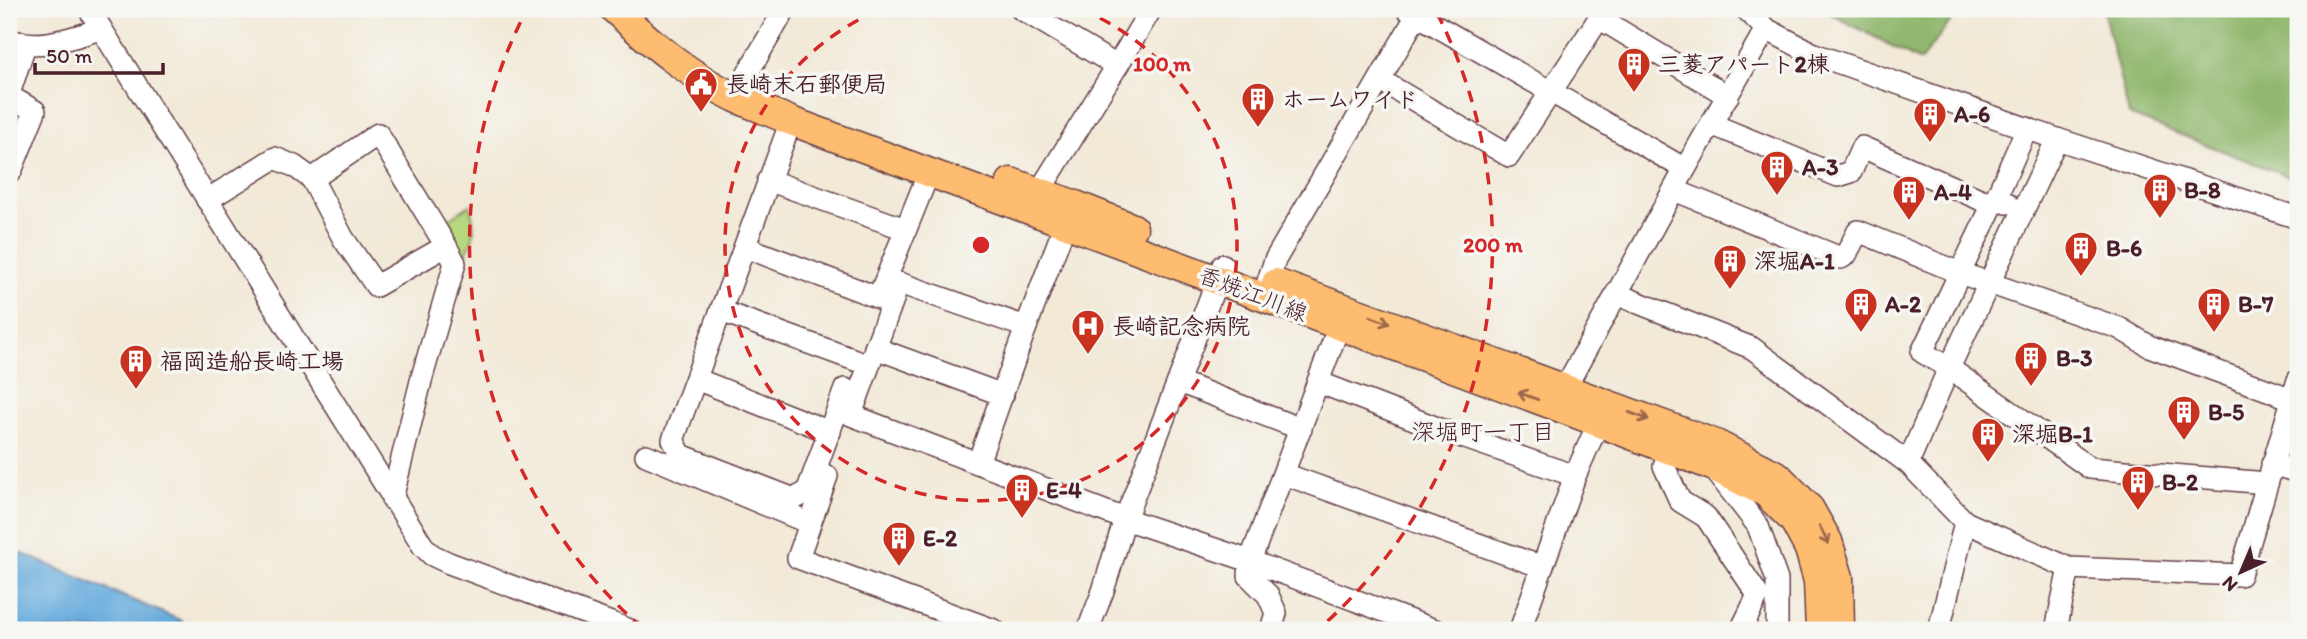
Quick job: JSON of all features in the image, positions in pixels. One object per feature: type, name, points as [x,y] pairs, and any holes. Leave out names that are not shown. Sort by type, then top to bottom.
[{"type":"main road","name":"香焼江川線","points":[[614,9],[650,42],[693,72],[735,97],[791,121],[929,172],[1069,214],[1602,414],[1778,476],[1810,509],[1828,541],[1839,577],[1840,630]]},
{"type":"main road","name":"香焼江川線","points":[[640,9],[692,51],[743,81],[793,102],[1039,192],[1069,214]]},
{"type":"main road","name":"香焼江川線","points":[[1220,272],[1268,281],[1343,317]]},
{"type":"main road","name":"香焼江川線","points":[[1602,414],[1670,450],[1714,455],[1766,492],[1794,521],[1809,549],[1818,581],[1820,630]]},
{"type":"street","points":[[89,9],[423,546],[432,555],[630,630]]},
{"type":"street","points":[[743,81],[785,9]]},
{"type":"street","points":[[1021,9],[1117,66]]},
{"type":"street","points":[[1039,192],[1151,9]]},
{"type":"street","points":[[1746,9],[1766,29],[1814,54],[2057,139],[2298,218]]},
{"type":"street","points":[[1268,281],[1275,260],[1380,80],[1412,12],[1685,169]]},
{"type":"street","points":[[1380,80],[1509,156],[1602,13],[1728,96]]},
{"type":"street","points":[[9,171],[25,142],[35,111],[9,95],[17,43],[54,43],[101,29]]},
{"type":"street","points":[[1562,398],[1685,169],[1766,29]]},
{"type":"street","points":[[791,121],[673,440],[681,455],[794,499],[807,492],[855,360],[929,172]]},
{"type":"street","points":[[1711,124],[1838,176],[1851,172],[1862,148],[1984,201],[1995,200],[2026,208]]},
{"type":"street","points":[[2026,128],[1995,200],[1922,352],[1949,368],[2090,468],[2270,474],[2298,472]]},
{"type":"street","points":[[313,179],[378,134],[456,263],[422,377],[392,499]]},
{"type":"street","points":[[1908,463],[1949,368],[2057,139]]},
{"type":"street","points":[[207,200],[275,158],[294,166],[313,179],[343,238],[376,286],[446,246]]},
{"type":"street","points":[[768,180],[905,229]]},
{"type":"street","points":[[1616,294],[1752,348],[1908,463],[1965,522],[2069,568],[2240,575],[2295,389],[2150,346],[2119,328],[1960,273],[1858,231],[1846,255],[1841,258],[1674,190]]},
{"type":"street","points":[[978,463],[1069,214]]},
{"type":"street","points":[[745,247],[879,298]]},
{"type":"street","points":[[1088,630],[1125,519],[1220,272]]},
{"type":"street","points":[[994,630],[798,558],[899,282],[1026,327]]},
{"type":"street","points":[[722,311],[855,360]]},
{"type":"street","points":[[1271,630],[1276,613],[1268,595],[1249,576],[1250,561],[1343,317]]},
{"type":"street","points":[[875,348],[1003,395]]},
{"type":"street","points":[[696,379],[830,432]]},
{"type":"street","points":[[1179,382],[1300,429]]},
{"type":"street","points":[[1318,382],[1445,431],[1575,476]]},
{"type":"street","points":[[1520,630],[1575,476],[1602,414]]},
{"type":"street","points":[[851,415],[1125,519],[1250,561],[1434,630]]},
{"type":"street","points":[[1670,450],[1664,466],[1680,501],[1706,517],[1758,595],[1741,630]]},
{"type":"street","points":[[646,455],[809,523]]},
{"type":"street","points":[[1714,455],[1758,526],[1777,580],[1777,630]]},
{"type":"street","points":[[1284,474],[1542,568]]},
{"type":"street","points":[[1939,630],[1965,522]]},
{"type":"street","points":[[2056,630],[2069,568]]},
{"type":"green space","points":[[1822,9],[1960,9],[1920,61]]},
{"type":"green space","points":[[2103,9],[2298,9],[2298,180],[2129,115]]},
{"type":"green space","points":[[470,205],[474,233],[463,259],[442,223]]},
{"type":"water","points":[[9,548],[182,621],[182,630],[9,630]]},
{"type":"place","name":"三菱アパート2棟","points":[[1634,94]]},
{"type":"place","name":"長崎末石郵便局","points":[[701,114]]},
{"type":"place","name":"ホームワイド","points":[[1258,129]]},
{"type":"place","name":"A-6","points":[[1930,144]]},
{"type":"place","name":"A-3","points":[[1777,197]]},
{"type":"place","name":"B-8","points":[[2160,220]]},
{"type":"place","name":"A-4","points":[[1909,222]]},
{"type":"place","name":"B-6","points":[[2081,278]]},
{"type":"place","name":"深堀A-1","points":[[1730,291]]},
{"type":"place","name":"A-2","points":[[1861,334]]},
{"type":"place","name":"B-7","points":[[2214,334]]},
{"type":"place","name":"長崎記念病院","points":[[1088,356]]},
{"type":"place","name":"B-3","points":[[2031,388]]},
{"type":"place","name":"福岡造船長崎工場","points":[[136,391]]},
{"type":"place","name":"B-5","points":[[2184,442]]},
{"type":"place","name":"深堀B-1","points":[[1988,464]]},
{"type":"place","name":"B-2","points":[[2138,512]]},
{"type":"place","name":"E-4","points":[[1022,520]]},
{"type":"place","name":"E-2","points":[[899,568]]},
{"type":"district","name":"深堀町一丁目","points":[[1483,431]]}]
